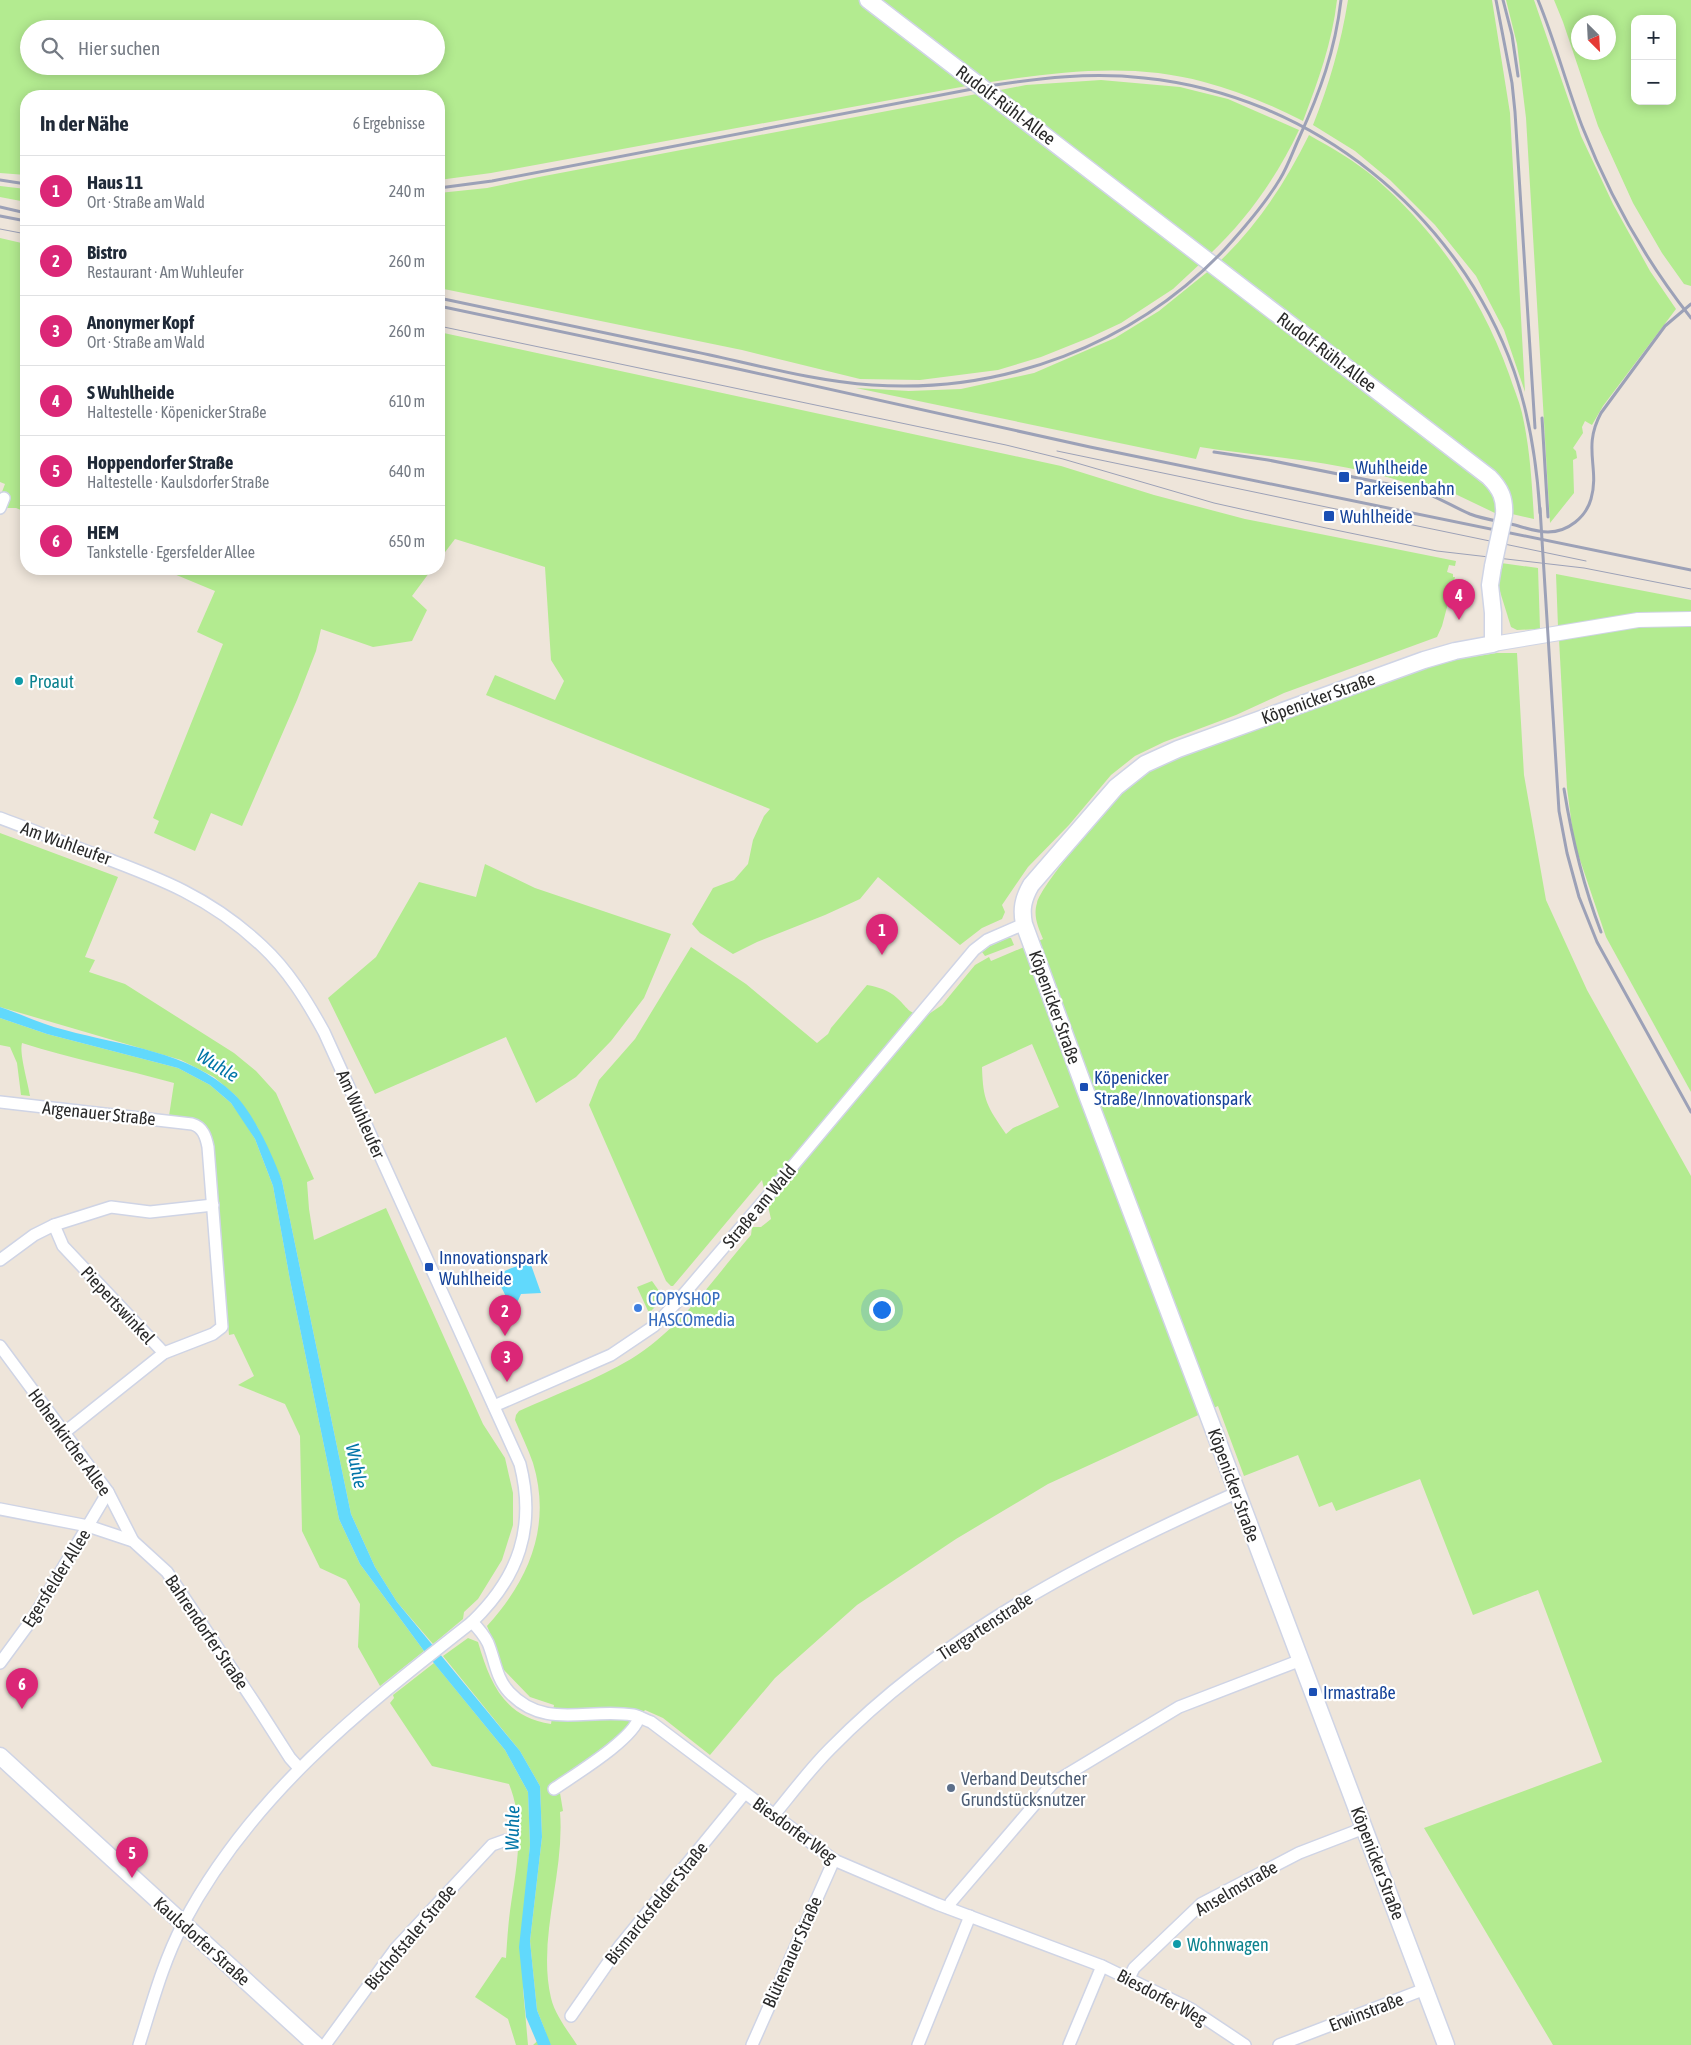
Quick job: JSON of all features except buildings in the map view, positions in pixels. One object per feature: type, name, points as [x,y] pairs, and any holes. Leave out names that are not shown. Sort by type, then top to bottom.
[{"type":"main road","name":"Rudolf-Rühl-Allee","points":[[868,0],[1489,477],[1501,492],[1504,501],[1504,515],[1490,585],[1493,613],[1493,644]]},
{"type":"main road","name":"Köpenicker Straße","points":[[1446,2045],[1236,1492],[1024,924],[1022,910],[1026,894],[1031,885],[1116,787],[1144,764],[1178,749],[1424,660],[1455,651],[1493,644]]},
{"type":"main road","name":"Kaulsdorfer Straße","points":[[0,1756],[316,2045]]},
{"type":"street","points":[[1493,644],[1638,620],[1691,619]]},
{"type":"street","name":"Am Wuhleufer","points":[[0,818],[137,869],[190,893],[217,909],[263,946],[288,975],[324,1032],[494,1406],[520,1464],[526,1499],[527,1514],[522,1546],[514,1567],[492,1601],[472,1622],[333,1735],[299,1768],[239,1838],[220,1864],[183,1924],[161,1975],[139,2045]]},
{"type":"street","name":"Straße am Wald","points":[[494,1406],[611,1355],[654,1326],[677,1302],[766,1198],[977,946],[1024,924]]},
{"type":"street","name":"Argenauer Straße","points":[[0,1102],[198,1126]]},
{"type":"street","name":"Piepertswinkel","points":[[54,1225],[63,1246],[164,1353],[213,1334],[222,1327],[208,1147],[206,1136],[198,1126]]},
{"type":"street","points":[[0,1260],[34,1235],[54,1225],[111,1207],[150,1212],[213,1205]]},
{"type":"street","name":"Hohenkircher Allee","points":[[0,1346],[108,1492],[133,1541]]},
{"type":"street","points":[[64,1432],[164,1353]]},
{"type":"street","name":"Egersfelder Allee","points":[[0,1663],[33,1618],[108,1492]]},
{"type":"street","name":"Tiergartenstraße","points":[[774,1815],[828,1750],[916,1672],[989,1622],[1095,1559],[1236,1492]]},
{"type":"street","name":"Bahrendorfer Straße","points":[[0,1509],[88,1526],[133,1541],[167,1572],[290,1758],[299,1768]]},
{"type":"street","name":"Biesdorfer Weg","points":[[472,1622],[488,1644],[497,1673],[509,1691],[524,1705],[559,1716],[614,1714],[639,1717],[660,1728],[744,1794],[834,1860],[949,1908],[1129,1978],[1191,2008],[1245,2045]]},
{"type":"street","points":[[949,1908],[951,1902],[1053,1783],[1179,1707],[1301,1660]]},
{"type":"street","points":[[554,1789],[616,1745],[633,1730],[639,1717]]},
{"type":"street","name":"Bismarcksfelder Straße","points":[[571,2016],[619,1947],[744,1794]]},
{"type":"street","name":"Anselmstraße","points":[[1129,1978],[1134,1968],[1201,1904],[1299,1852],[1364,1828]]},
{"type":"street","name":"Bischofstaler Straße","points":[[325,2045],[411,1930],[492,1845],[506,1840]]},
{"type":"street","name":"Blütenauer Straße","points":[[752,2045],[834,1860]]},
{"type":"street","points":[[918,2045],[970,1916]]},
{"type":"street","points":[[1069,2045],[1102,1966]]},
{"type":"street","name":"Erwinstraße","points":[[1279,2045],[1425,1990]]},
{"type":"green space","points":[[0,0],[860,0],[972,85],[491,173],[445,179],[445,90],[20,90],[20,175],[0,173]]},
{"type":"green space","points":[[875,0],[1337,0],[1328,47],[1303,121],[1255,99],[1217,86],[1177,76],[1149,72],[1094,71],[1039,75],[984,83]]},
{"type":"green space","points":[[1348,0],[1492,0],[1510,113],[1525,392],[1504,330],[1476,276],[1435,225],[1390,180],[1355,151],[1313,125],[1334,64]]},
{"type":"green space","points":[[1506,0],[1534,0],[1581,136],[1613,204],[1650,271],[1676,309],[1603,406],[1592,425],[1585,421],[1582,427],[1583,433],[1573,448],[1576,451],[1577,458],[1573,460],[1574,493],[1550,523],[1526,118],[1517,44]]},
{"type":"green space","points":[[1554,0],[1691,0],[1691,286],[1684,284],[1662,253],[1633,203],[1598,126],[1576,60],[1616,60],[1616,15],[1571,15],[1571,46]]},
{"type":"green space","points":[[1101,80],[1180,87],[1228,99],[1299,130],[1281,164],[1260,197],[1236,227],[1209,255],[995,91],[1026,85]]},
{"type":"green space","points":[[982,93],[1202,262],[1173,289],[1121,323],[1041,357],[998,370],[920,380],[860,379],[742,350],[445,289],[445,192],[487,188]]},
{"type":"green space","points":[[1309,135],[1359,166],[1397,199],[1437,243],[1471,293],[1498,346],[1521,408],[1529,453],[1534,519],[1512,514],[1512,499],[1219,262],[1246,234],[1270,203],[1291,170]]},
{"type":"green space","points":[[0,186],[20,188],[20,201],[0,197]]},
{"type":"green space","points":[[0,238],[20,243],[20,510],[0,508],[0,497],[5,484],[0,482]]},
{"type":"green space","name":"Wuhlheide","points":[[1211,269],[1421,433],[1484,485],[1495,496],[1497,514],[1451,492],[1448,492],[1449,494],[1443,498],[1384,476],[1354,469],[1200,447],[1196,459],[856,388],[909,391],[961,389],[1034,373],[1115,338],[1159,311]]},
{"type":"green space","name":"Wuhlheide","points":[[445,333],[1061,466],[1154,495],[1245,519],[1456,561],[1455,566],[1449,565],[1447,572],[1455,577],[1442,626],[1437,637],[1284,693],[1236,715],[1164,742],[1135,756],[1111,775],[1069,825],[1028,867],[1002,905],[1005,912],[1002,919],[982,928],[960,945],[878,877],[860,899],[733,954],[700,933],[692,924],[713,888],[734,880],[748,864],[753,840],[764,816],[770,809],[486,695],[495,675],[555,700],[564,681],[551,660],[545,567],[455,539],[445,552]]},
{"type":"green space","points":[[1501,563],[1538,568],[1540,629],[1517,630],[1511,627],[1498,585]]},
{"type":"green space","points":[[1556,574],[1691,600],[1691,613],[1634,614],[1558,627]]},
{"type":"green space","points":[[176,575],[428,575],[412,596],[427,610],[412,641],[373,647],[321,629],[316,651],[297,700],[242,826],[211,813],[195,851],[154,833],[159,821],[153,818],[223,644],[197,632],[215,591]]},
{"type":"green space","points":[[1691,625],[1691,1092],[1606,937],[1574,842],[1567,788],[1559,639],[1639,626]]},
{"type":"green space","points":[[1497,653],[1517,653],[1524,775],[1546,900],[1587,990],[1691,1176],[1691,2045],[1553,2045],[1424,1828],[1602,1762],[1538,1590],[1473,1615],[1420,1479],[1336,1511],[1332,1502],[1319,1507],[1298,1455],[1244,1476],[1218,1406],[1048,1484],[956,1539],[857,1605],[775,1678],[710,1755],[663,1718],[645,1710],[630,1729],[560,1793],[563,1811],[560,1812],[559,1858],[549,1929],[548,1975],[555,2011],[577,2045],[551,2045],[548,2041],[546,2045],[533,2045],[546,2033],[537,2010],[530,1941],[542,1837],[540,1786],[520,1751],[443,1656],[468,1638],[478,1642],[488,1671],[501,1696],[521,1714],[551,1724],[554,1705],[530,1697],[501,1667],[487,1626],[515,1590],[533,1551],[538,1530],[540,1509],[538,1486],[533,1463],[515,1420],[516,1415],[519,1411],[618,1367],[649,1347],[696,1302],[751,1235],[752,1227],[761,1227],[771,1219],[762,1180],[673,1286],[671,1286],[666,1281],[589,1105],[599,1080],[635,1039],[691,947],[746,984],[817,1043],[828,1034],[867,985],[887,991],[912,1012],[926,1016],[942,1005],[975,965],[989,957],[991,961],[1043,939],[1036,917],[1037,903],[1042,893],[1051,878],[1097,821],[1140,777],[1176,759],[1426,668],[1459,659]],"holes":[[[1032,1044],[1059,1107],[1013,1128],[1006,1134],[987,1103],[982,1067]]]},
{"type":"green space","points":[[0,833],[118,877],[85,957],[95,960],[89,972],[125,984],[234,1053],[256,1071],[276,1093],[314,1179],[307,1182],[314,1240],[386,1208],[483,1424],[505,1458],[513,1493],[513,1525],[502,1560],[478,1599],[464,1612],[463,1619],[433,1644],[397,1602],[375,1567],[351,1514],[282,1181],[258,1128],[236,1096],[214,1077],[181,1060],[0,1007]]},
{"type":"green space","points":[[485,864],[535,888],[671,934],[644,998],[611,1041],[576,1077],[536,1103],[506,1037],[375,1094],[328,998],[376,957],[419,882],[476,897]]},
{"type":"green space","points":[[1011,938],[1014,945],[985,956],[982,952],[990,946]]},
{"type":"green space","points":[[0,1018],[47,1034],[178,1068],[210,1085],[231,1103],[255,1139],[273,1186],[290,1280],[339,1519],[360,1564],[424,1651],[380,1686],[358,1647],[360,1604],[346,1580],[320,1568],[302,1531],[300,1436],[285,1404],[238,1385],[254,1376],[234,1334],[229,1335],[211,1139],[169,1116],[174,1083],[22,1043],[21,1048],[30,1096],[21,1095],[17,1063],[10,1047],[0,1045]]},
{"type":"green space","points":[[652,1281],[664,1298],[649,1313],[637,1287]]},
{"type":"green space","points":[[434,1663],[505,1750],[528,1792],[530,1845],[526,1888],[523,1989],[528,2045],[516,2045],[508,2019],[475,1997],[502,1957],[506,1958],[518,1847],[517,1816],[509,1784],[432,1766],[390,1703],[394,1698],[393,1695]]},
{"type":"water","points":[[0,1007],[57,1028],[154,1052],[197,1068],[234,1094],[262,1135],[282,1181],[351,1514],[375,1567],[397,1602],[520,1751],[540,1786],[542,1837],[530,1941],[537,2010],[551,2045],[538,2045],[526,2017],[519,1947],[530,1845],[528,1792],[505,1750],[424,1651],[360,1564],[339,1519],[290,1280],[273,1186],[255,1139],[231,1103],[210,1085],[178,1068],[47,1034],[0,1018]]},
{"type":"water","points":[[525,1262],[530,1262],[541,1293],[521,1294],[517,1303],[512,1303],[507,1300],[499,1277],[500,1274]]},
{"type":"tram line","points":[[0,229],[20,233]]},
{"type":"tram line","points":[[445,327],[1006,445],[1063,459],[1214,503],[1326,528],[1437,551],[1584,568],[1691,589]]},
{"type":"tram line","points":[[1057,451],[1586,561]]},
{"type":"railway","points":[[445,299],[783,372],[850,383],[921,386],[970,381],[1017,371],[1064,356],[1108,337],[1150,312],[1189,283],[1225,249],[1247,224],[1286,169],[1314,104],[1331,54],[1341,0]]},
{"type":"railway","points":[[1496,0],[1512,83],[1515,112],[1535,428]]},
{"type":"railway","points":[[1503,0],[1512,35],[1518,76]]},
{"type":"railway","points":[[1538,0],[1582,126],[1616,202],[1643,250],[1691,318]]},
{"type":"railway","points":[[445,187],[492,181],[988,86],[1066,77],[1124,76],[1206,89],[1265,109],[1320,137],[1371,172],[1417,213],[1456,261],[1489,314],[1520,388],[1532,441],[1540,513]]},
{"type":"railway","points":[[0,180],[20,183]]},
{"type":"railway","points":[[0,207],[20,212]]},
{"type":"railway","points":[[0,216],[20,220]]},
{"type":"railway","points":[[1214,452],[1268,460],[1413,489],[1470,514],[1539,531],[1548,532],[1562,529],[1575,522],[1589,506],[1594,477],[1593,437],[1595,425],[1601,413],[1665,326],[1691,304]]},
{"type":"railway","points":[[445,307],[738,369],[1090,447],[1691,570]]},
{"type":"railway","points":[[1542,418],[1548,517]]},
{"type":"railway","points":[[1540,508],[1559,811],[1567,853],[1579,897],[1597,942],[1691,1112]]},
{"type":"railway","points":[[1564,789],[1579,862],[1601,932]]},
{"type":"place","name":"Wuhlheide Parkeisenbahn","points":[[1344,477]]},
{"type":"place","name":"Wuhlheide","points":[[1329,516]]},
{"type":"place","name":"S Wuhlheide","points":[[1459,620]]},
{"type":"place","name":"Proaut","points":[[19,681]]},
{"type":"place","name":"Haus 11","points":[[882,955]]},
{"type":"place","name":"Köpenicker Straße/Innovationspark","points":[[1084,1087]]},
{"type":"place","name":"Innovationspark Wuhlheide","points":[[429,1267]]},
{"type":"place","name":"COPYSHOP HASCOmedia","points":[[638,1308]]},
{"type":"place","name":"Bistro","points":[[505,1336]]},
{"type":"place","name":"Anonymer Kopf","points":[[507,1382]]},
{"type":"place","name":"Irmastraße","points":[[1313,1692]]},
{"type":"place","name":"HEM","points":[[22,1709]]},
{"type":"place","name":"Verband Deutscher Grundstücksnutzer","points":[[951,1788]]},
{"type":"place","name":"Hoppendorfer Straße","points":[[132,1878]]},
{"type":"place","name":"Wohnwagen","points":[[1177,1944]]},
{"type":"water label","name":"Wuhle","points":[[218,1065]]},
{"type":"water label","name":"Wuhle","points":[[357,1466]]},
{"type":"water label","name":"Wuhle","points":[[512,1828]]}]
